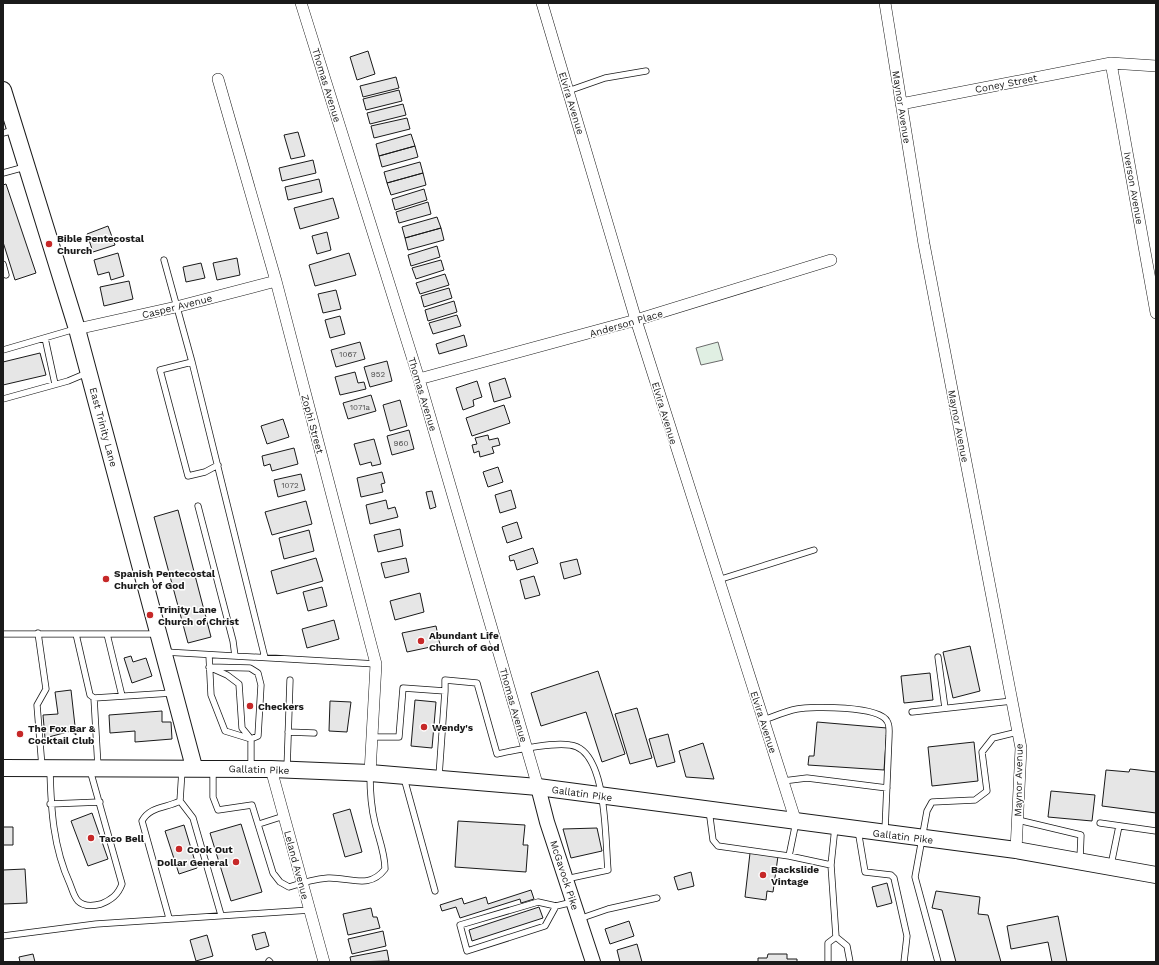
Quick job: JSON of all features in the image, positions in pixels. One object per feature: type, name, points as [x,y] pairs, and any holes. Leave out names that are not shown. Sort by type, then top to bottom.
[{"type":"main road","name":"East Trinity Lane","points":[[3,90],[9,131],[27,166],[89,372],[164,652],[174,693],[188,767]]},
{"type":"main road","name":"Gallatin Pike","points":[[3,768],[251,768],[370,773],[538,787],[1016,850],[1156,875]]},
{"type":"street","name":"Thomas Avenue","points":[[301,3],[419,379],[538,787]]},
{"type":"street","name":"Elvira Avenue","points":[[542,3],[636,320],[796,822]]},
{"type":"street","name":"Maynor Avenue","points":[[885,3],[924,244],[1021,748],[1016,850]]},
{"type":"street","name":"Coney Street","points":[[901,104],[1111,63],[1156,66]]},
{"type":"street","name":"Iverson Avenue","points":[[1111,63],[1156,313]]},
{"type":"street","name":"Zophi Street","points":[[218,79],[276,281],[376,664],[370,773]]},
{"type":"street","name":"Anderson Place","points":[[419,379],[636,320],[831,260]]},
{"type":"street","name":"Casper Avenue","points":[[77,329],[176,307],[276,281]]},
{"type":"street","name":"Leland Avenue","points":[[279,769],[284,816],[324,962]]},
{"type":"street","name":"McGavock Pike","points":[[538,787],[547,822],[593,962]]},
{"type":"lane","points":[[568,91],[605,78],[646,71]]},
{"type":"lane","points":[[3,173],[27,166]]},
{"type":"lane","points":[[164,260],[192,362],[266,658]]},
{"type":"lane","points":[[3,264],[6,276]]},
{"type":"lane","points":[[3,350],[77,329]]},
{"type":"lane","points":[[44,338],[55,384]]},
{"type":"lane","points":[[192,362],[160,370],[188,476],[205,472],[218,464]]},
{"type":"lane","points":[[3,399],[55,384],[89,372]]},
{"type":"lane","points":[[198,506],[233,641],[235,656]]},
{"type":"lane","points":[[718,580],[814,550]]},
{"type":"lane","points":[[38,633],[46,689],[37,705],[56,841],[66,876],[78,900],[85,905],[92,906],[104,903],[116,896],[122,884],[100,802],[94,767],[94,698],[90,695],[76,634]]},
{"type":"lane","points":[[3,634],[159,634]]},
{"type":"lane","points":[[107,634],[122,696]]},
{"type":"lane","points":[[164,652],[376,664]]},
{"type":"lane","points":[[209,655],[209,667],[211,695],[224,730],[251,739],[258,736],[261,685],[258,673],[250,668],[209,667]]},
{"type":"lane","points":[[938,657],[945,708]]},
{"type":"lane","points":[[209,667],[227,675],[238,684],[242,728],[251,739],[251,768]]},
{"type":"lane","points":[[279,769],[288,732],[290,680]]},
{"type":"lane","points":[[439,779],[446,680],[476,683],[497,754],[527,748],[571,745],[584,751],[592,761],[597,772],[601,796],[608,870],[566,879]]},
{"type":"lane","points":[[372,737],[399,737],[403,688],[445,692]]},
{"type":"lane","points":[[94,698],[174,693]]},
{"type":"lane","points":[[912,712],[1012,701]]},
{"type":"lane","points":[[764,720],[795,709],[810,707],[868,710],[883,716],[889,725],[885,833]]},
{"type":"lane","points":[[288,732],[314,733]]},
{"type":"lane","points":[[938,962],[915,877],[927,811],[932,802],[976,800],[987,791],[982,752],[993,738],[1018,732]]},
{"type":"lane","points":[[180,801],[188,767]]},
{"type":"lane","points":[[213,768],[213,797],[218,810],[252,805],[273,874],[280,882],[289,887],[326,878],[369,881],[379,877],[385,869],[385,859],[371,804],[370,773]]},
{"type":"lane","points":[[403,776],[435,890]]},
{"type":"lane","points":[[783,781],[807,778],[887,788]]},
{"type":"lane","points":[[180,801],[193,818],[221,915]]},
{"type":"lane","points":[[169,918],[142,821],[145,816],[153,810],[180,801]]},
{"type":"lane","points":[[50,804],[100,802]]},
{"type":"lane","points":[[708,810],[715,844],[789,856],[831,866]]},
{"type":"lane","points":[[259,824],[284,816]]},
{"type":"lane","points":[[1018,820],[1082,835],[1080,861]]},
{"type":"lane","points":[[789,856],[796,822]]},
{"type":"lane","points":[[1100,823],[1156,831]]},
{"type":"lane","points":[[1110,867],[1119,826]]},
{"type":"lane","points":[[835,827],[831,866],[836,937],[846,946],[850,962]]},
{"type":"lane","points":[[858,830],[865,872],[891,874],[894,878],[907,936],[904,962]]},
{"type":"lane","points":[[579,919],[608,909],[657,898]]},
{"type":"lane","points":[[556,906],[545,926],[467,951],[460,924],[538,902],[556,906],[573,901]]},
{"type":"lane","points":[[3,936],[96,924],[169,918],[310,910]]},
{"type":"lane","points":[[828,962],[828,943],[836,937]]},
{"type":"green space","points":[[718,342],[723,360],[701,365],[696,348]]},
{"type":"building","points":[[368,51],[375,74],[357,80],[350,57]]},
{"type":"building","points":[[396,77],[399,88],[363,97],[360,86]]},
{"type":"building","points":[[399,90],[402,101],[366,110],[363,99]]},
{"type":"building","points":[[403,104],[406,115],[370,124],[367,113]]},
{"type":"building","points":[[407,118],[410,129],[374,138],[371,126]]},
{"type":"building","points":[[298,132],[305,156],[291,159],[284,135]]},
{"type":"building","points":[[411,134],[415,146],[379,156],[376,144]]},
{"type":"building","points":[[415,146],[418,157],[382,167],[379,156]]},
{"type":"building","points":[[313,160],[316,173],[282,181],[279,168]]},
{"type":"building","points":[[420,162],[423,173],[387,183],[384,172]]},
{"type":"building","points":[[423,173],[426,185],[391,195],[387,183]]},
{"type":"building","points":[[319,179],[322,192],[288,200],[285,187]]},
{"type":"building","points":[[6,184],[36,273],[15,280],[3,242],[3,185]]},
{"type":"building","points":[[424,189],[427,200],[395,210],[392,199]]},
{"type":"building","points":[[333,198],[339,218],[300,229],[294,208]]},
{"type":"building","points":[[428,202],[431,214],[399,223],[396,212]]},
{"type":"building","points":[[437,217],[441,228],[405,238],[402,227]]},
{"type":"building","points":[[108,226],[115,245],[93,252],[87,234]]},
{"type":"building","points":[[441,228],[444,240],[408,250],[405,238]]},
{"type":"building","points":[[327,232],[331,250],[317,254],[312,236]]},
{"type":"building","points":[[437,246],[440,257],[411,266],[408,255]]},
{"type":"building","points":[[118,253],[124,276],[111,280],[109,272],[98,275],[94,260]]},
{"type":"building","points":[[349,253],[356,275],[315,286],[309,265]]},
{"type":"building","points":[[237,258],[240,275],[217,280],[213,263]]},
{"type":"building","points":[[441,260],[444,270],[416,279],[412,268]]},
{"type":"building","points":[[201,263],[205,278],[186,282],[183,267]]},
{"type":"building","points":[[445,274],[449,285],[420,294],[416,283]]},
{"type":"building","points":[[129,281],[133,299],[104,306],[100,287]]},
{"type":"building","points":[[449,288],[452,298],[424,307],[421,296]]},
{"type":"building","points":[[336,290],[341,309],[323,313],[318,294]]},
{"type":"building","points":[[454,301],[457,312],[428,321],[425,310]]},
{"type":"building","points":[[457,315],[461,326],[433,334],[429,323]]},
{"type":"building","points":[[340,316],[345,334],[330,338],[325,320]]},
{"type":"building","points":[[464,335],[467,346],[439,354],[436,344]]},
{"type":"building","points":[[360,342],[365,359],[336,367],[331,350]]},
{"type":"building","points":[[40,353],[46,375],[3,385],[3,362]]},
{"type":"building","points":[[387,361],[392,381],[370,387],[364,367]]},
{"type":"building","points":[[355,372],[358,383],[364,382],[366,389],[340,395],[335,377]]},
{"type":"building","points":[[505,378],[511,397],[494,402],[489,383]]},
{"type":"building","points":[[477,381],[482,397],[473,400],[474,406],[463,410],[456,388]]},
{"type":"building","points":[[371,395],[376,411],[348,419],[343,403]]},
{"type":"building","points":[[400,400],[407,426],[390,431],[383,405]]},
{"type":"building","points":[[504,405],[510,423],[472,436],[466,418]]},
{"type":"building","points":[[283,419],[289,437],[267,444],[261,426]]},
{"type":"building","points":[[409,430],[414,449],[392,455],[387,436]]},
{"type":"building","points":[[488,435],[489,440],[498,438],[500,445],[492,447],[494,453],[480,457],[479,451],[474,453],[472,445],[477,444],[475,438]]},
{"type":"building","points":[[374,439],[381,464],[372,466],[371,462],[360,465],[354,444]]},
{"type":"building","points":[[294,448],[298,464],[272,471],[270,464],[264,466],[262,456]]},
{"type":"building","points":[[498,467],[503,482],[488,487],[483,472]]},
{"type":"building","points":[[382,472],[385,483],[381,484],[383,492],[361,497],[357,478]]},
{"type":"building","points":[[301,474],[305,490],[278,497],[274,480]]},
{"type":"building","points":[[511,490],[516,508],[500,513],[495,495]]},
{"type":"building","points":[[432,491],[436,507],[430,509],[426,492]]},
{"type":"building","points":[[386,500],[388,509],[395,507],[398,517],[370,524],[366,505]]},
{"type":"building","points":[[306,501],[312,524],[272,535],[265,512]]},
{"type":"building","points":[[178,510],[211,637],[188,643],[154,517]]},
{"type":"building","points":[[517,522],[522,538],[507,543],[502,527]]},
{"type":"building","points":[[400,529],[403,546],[378,552],[374,535]]},
{"type":"building","points":[[309,530],[314,551],[284,559],[279,538]]},
{"type":"building","points":[[533,548],[538,563],[517,570],[514,560],[510,561],[509,556]]},
{"type":"building","points":[[316,558],[323,581],[277,594],[271,571]]},
{"type":"building","points":[[406,558],[409,572],[385,578],[381,563]]},
{"type":"building","points":[[577,559],[581,574],[564,579],[560,563]]},
{"type":"building","points":[[534,576],[540,595],[525,599],[520,580]]},
{"type":"building","points":[[322,587],[327,606],[308,611],[303,592]]},
{"type":"building","points":[[420,593],[424,612],[395,620],[390,601]]},
{"type":"building","points":[[334,620],[339,639],[307,648],[302,629]]},
{"type":"building","points":[[436,626],[440,645],[407,652],[402,633]]},
{"type":"building","points":[[970,646],[980,691],[953,698],[943,652]]},
{"type":"building","points":[[131,656],[133,662],[146,658],[152,676],[132,683],[124,658]]},
{"type":"building","points":[[598,671],[625,754],[602,762],[586,712],[541,726],[531,693]]},
{"type":"building","points":[[930,673],[933,700],[904,703],[901,676]]},
{"type":"building","points":[[71,690],[76,735],[71,731],[45,738],[43,715],[58,714],[55,692]]},
{"type":"building","points":[[415,700],[436,702],[432,748],[411,746]]},
{"type":"building","points":[[330,701],[351,702],[347,732],[329,731]]},
{"type":"building","points":[[637,708],[652,758],[630,764],[615,714]]},
{"type":"building","points":[[162,711],[162,722],[171,722],[172,739],[135,742],[135,731],[110,733],[109,715]]},
{"type":"building","points":[[817,722],[887,728],[884,770],[808,765],[809,756],[814,756]]},
{"type":"building","points":[[668,734],[675,762],[657,767],[649,739]]},
{"type":"building","points":[[974,742],[978,781],[932,786],[928,747]]},
{"type":"building","points":[[703,743],[714,779],[686,777],[679,751]]},
{"type":"building","points":[[1130,769],[1156,772],[1156,813],[1102,806],[1106,770],[1129,772]]},
{"type":"building","points":[[1051,791],[1095,795],[1092,821],[1048,817]]},
{"type":"building","points":[[350,809],[362,852],[345,857],[333,814]]},
{"type":"building","points":[[92,813],[108,859],[88,866],[71,821]]},
{"type":"building","points":[[458,821],[525,825],[523,845],[528,845],[526,872],[455,867]]},
{"type":"building","name":"Dollar General","points":[[241,824],[262,892],[231,901],[210,833]]},
{"type":"building","points":[[184,825],[197,868],[179,874],[165,831]]},
{"type":"building","points":[[3,827],[13,827],[13,845],[3,845]]},
{"type":"building","points":[[597,828],[602,851],[571,858],[563,829]]},
{"type":"building","points":[[750,853],[778,856],[773,892],[767,891],[766,900],[745,897]]},
{"type":"building","points":[[25,869],[27,903],[3,904],[3,870]]},
{"type":"building","points":[[691,872],[694,886],[678,890],[674,877]]},
{"type":"building","points":[[887,883],[892,903],[877,907],[872,887]]},
{"type":"building","points":[[531,890],[534,899],[521,903],[520,899],[460,918],[456,907],[442,911],[440,905],[462,898],[464,904],[486,897],[488,904]]},
{"type":"building","points":[[936,891],[980,897],[978,914],[988,915],[1001,962],[956,962],[942,910],[932,908]]},
{"type":"building","points":[[539,907],[543,918],[472,941],[469,930]]},
{"type":"building","points":[[371,908],[373,917],[377,917],[380,928],[348,935],[343,914]]},
{"type":"building","points":[[1058,916],[1067,962],[1052,962],[1048,942],[1011,949],[1007,926]]},
{"type":"building","points":[[629,921],[634,936],[610,944],[605,929]]},
{"type":"building","points":[[383,931],[386,946],[352,954],[348,939]]},
{"type":"building","points":[[265,932],[269,946],[256,950],[252,935]]},
{"type":"building","points":[[207,935],[213,956],[196,961],[190,940]]},
{"type":"building","points":[[637,944],[642,962],[620,962],[617,950]]},
{"type":"building","points":[[387,950],[389,961],[351,962],[350,957]]},
{"type":"building","points":[[33,954],[35,962],[20,962],[19,957]]},
{"type":"building","points":[[768,954],[787,954],[787,959],[797,959],[797,962],[758,962],[758,958],[767,958]]},
{"type":"place","name":"Bible Pentecostal Church","points":[[49,244]]},
{"type":"place","name":"Spanish Pentecostal Church of God","points":[[106,579]]},
{"type":"place","name":"Trinity Lane Church of Christ","points":[[150,615]]},
{"type":"place","name":"Abundant Life Church of God","points":[[421,641]]},
{"type":"place","name":"Checkers","points":[[250,706]]},
{"type":"place","name":"Wendy's","points":[[424,727]]},
{"type":"place","name":"The Fox Bar & Cocktail Club","points":[[20,734]]},
{"type":"place","name":"Taco Bell","points":[[91,838]]},
{"type":"place","name":"Cook Out","points":[[179,849]]},
{"type":"place","name":"Dollar General","points":[[236,862]]},
{"type":"place","name":"Backslide Vintage","points":[[763,875]]}]
